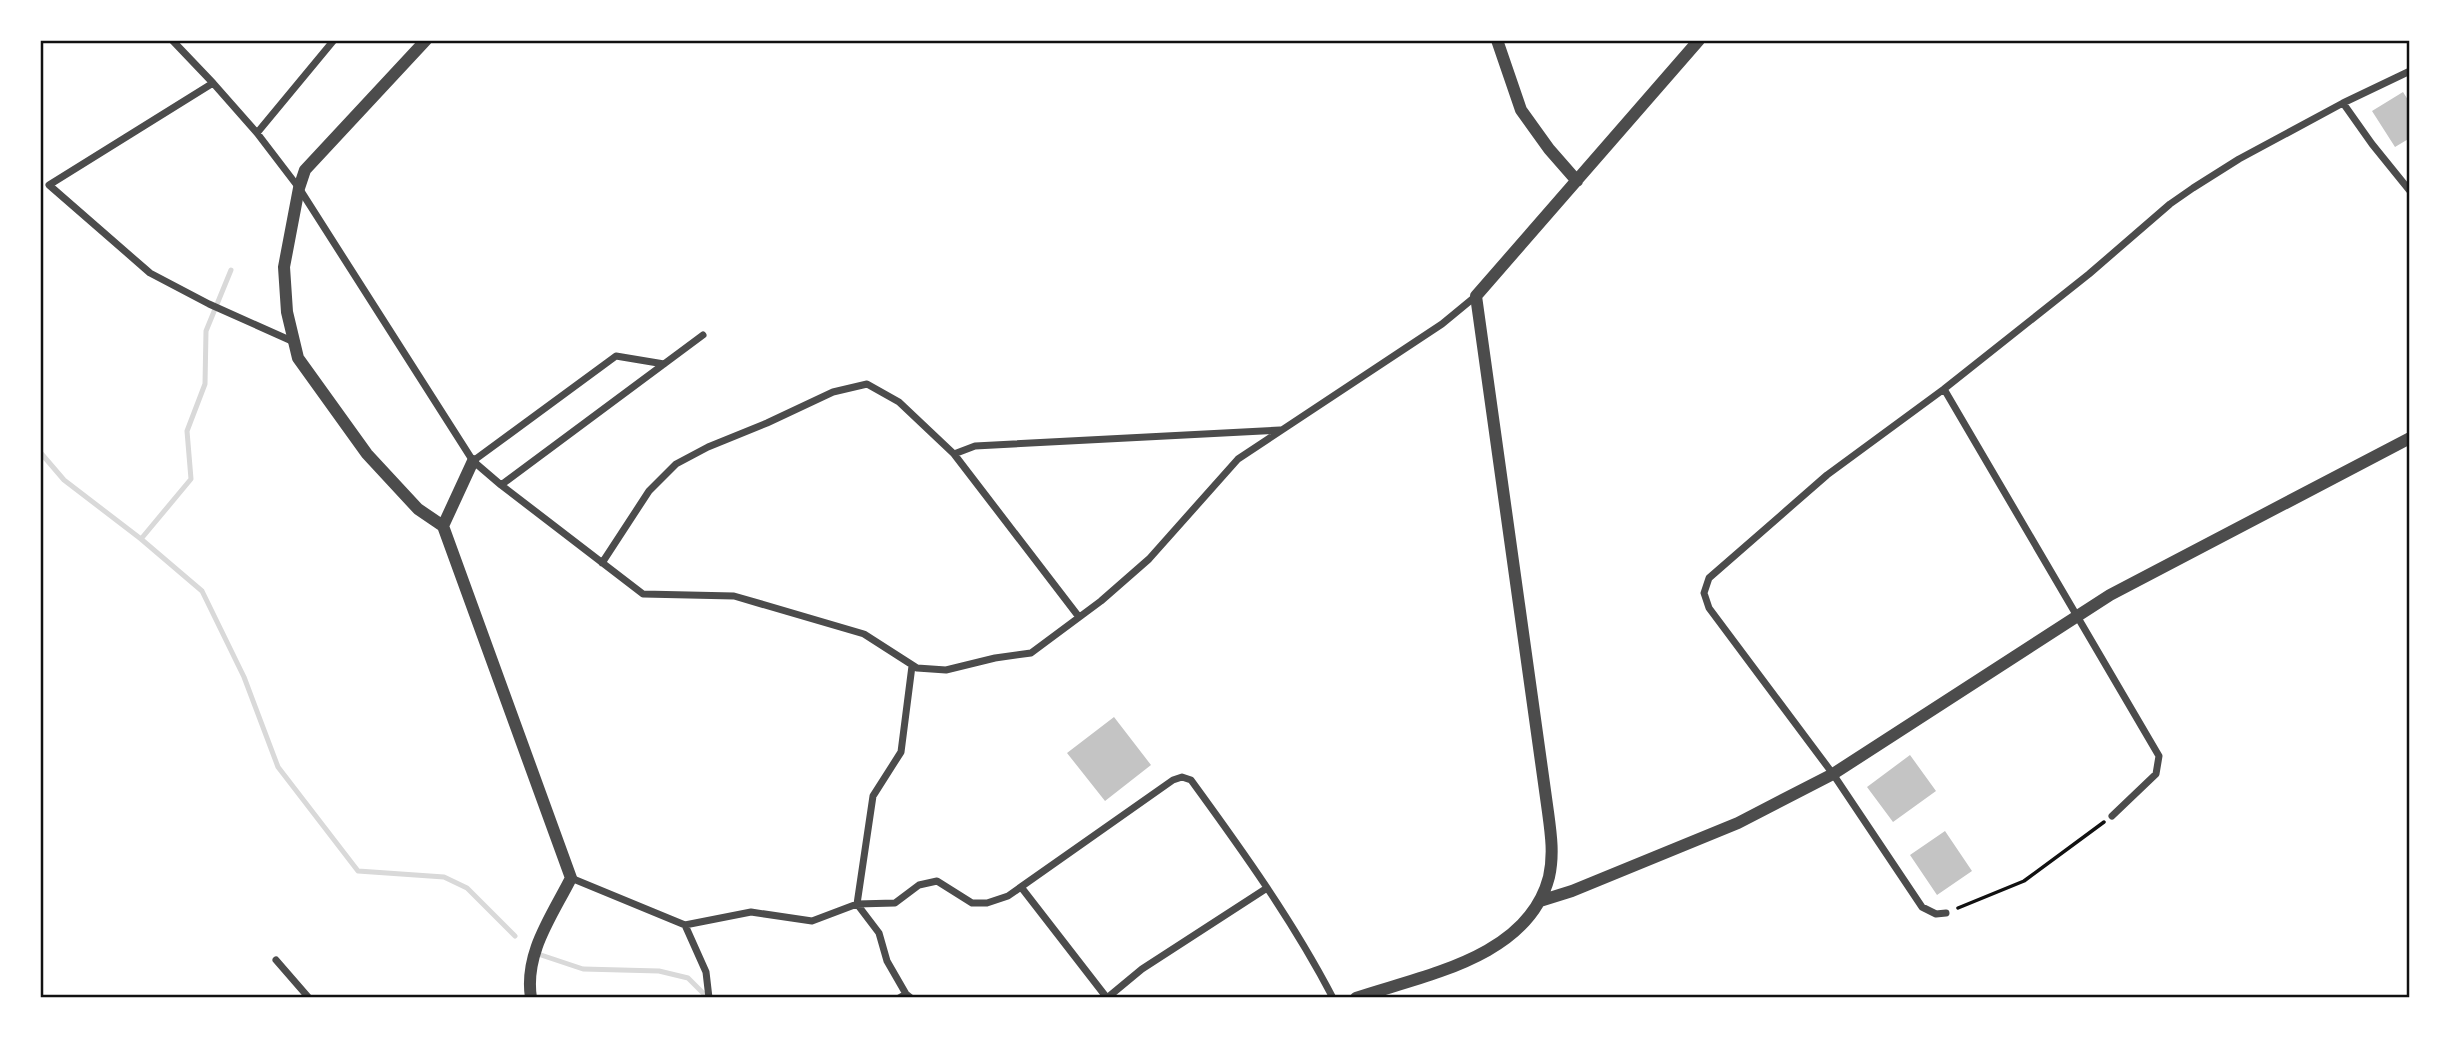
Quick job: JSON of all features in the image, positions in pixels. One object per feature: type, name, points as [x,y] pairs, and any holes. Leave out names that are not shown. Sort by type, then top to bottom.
[{"type":"street","points":[[257,133],[334,40]]},
{"type":"street","points":[[426,40],[310,161],[301,178],[284,267],[287,312],[298,358],[367,454],[418,509],[443,526],[571,878],[532,957],[529,984],[531,998]]},
{"type":"street","points":[[1497,40],[1521,110],[1549,149],[1577,181]]},
{"type":"street","points":[[175,41],[257,133],[299,188],[473,461],[500,485],[643,594],[734,596],[864,634],[912,666],[946,670],[995,658],[1031,653],[1149,559],[1238,459],[1443,324],[1476,296],[1699,40]]},
{"type":"street","points":[[1946,913],[1936,914],[1922,907],[1833,774],[1709,608],[1704,593],[1709,578],[1828,475],[1944,389],[2089,274],[2170,204],[2239,159],[2343,103],[2410,71]]},
{"type":"street","points":[[213,83],[49,185],[150,273],[209,304],[294,342]]},
{"type":"street","points":[[2343,103],[2410,191]]},
{"type":"street","points":[[1356,998],[1456,964],[1505,941],[1528,919],[1540,901],[1549,876],[1552,848],[1476,296]]},
{"type":"street","points":[[500,485],[703,335]]},
{"type":"street","points":[[443,526],[473,461],[616,356],[663,364]]},
{"type":"street","points":[[602,563],[649,491],[676,464],[708,447],[833,392],[867,384],[899,402],[954,454],[1079,617]]},
{"type":"street","points":[[1944,389],[2159,756],[2156,774],[2112,816]]},
{"type":"street","points":[[954,454],[975,446],[1283,429]]},
{"type":"street","points":[[1540,901],[1572,891],[1738,823],[1833,774],[2077,614],[2410,438]]},
{"type":"street","points":[[905,996],[887,961],[879,933],[857,904],[873,796],[901,752],[912,666]]},
{"type":"street","points":[[571,878],[685,925],[751,912],[812,921],[857,904],[895,903],[919,885],[937,881],[972,903],[987,903],[1008,896],[1173,780],[1182,777],[1191,780],[1267,888],[1316,965],[1333,998]]},
{"type":"street","points":[[1021,887],[1107,998],[1142,969],[1267,888]]},
{"type":"street","points":[[685,925],[706,972],[708,994]]},
{"type":"street","points":[[276,960],[309,998]]},
{"type":"path","points":[[1946,913],[2024,881],[2112,816]]},
{"type":"building","points":[[2403,92],[2410,103],[2410,138],[2395,147],[2372,111]]},
{"type":"building","points":[[1114,717],[1151,765],[1105,801],[1067,753]]},
{"type":"building","points":[[1910,755],[1936,791],[1893,822],[1867,787]]},
{"type":"building","points":[[1945,831],[1972,871],[1937,895],[1910,855]]},
{"type":"waterway","points":[[141,539],[191,479],[187,431],[205,384],[206,331],[231,270]]},
{"type":"waterway","points":[[40,452],[64,480],[141,539],[202,591],[244,677],[278,767],[358,871],[444,877],[467,888],[515,936]]},
{"type":"waterway","points":[[541,955],[583,969],[659,971],[688,978],[708,998]]}]
